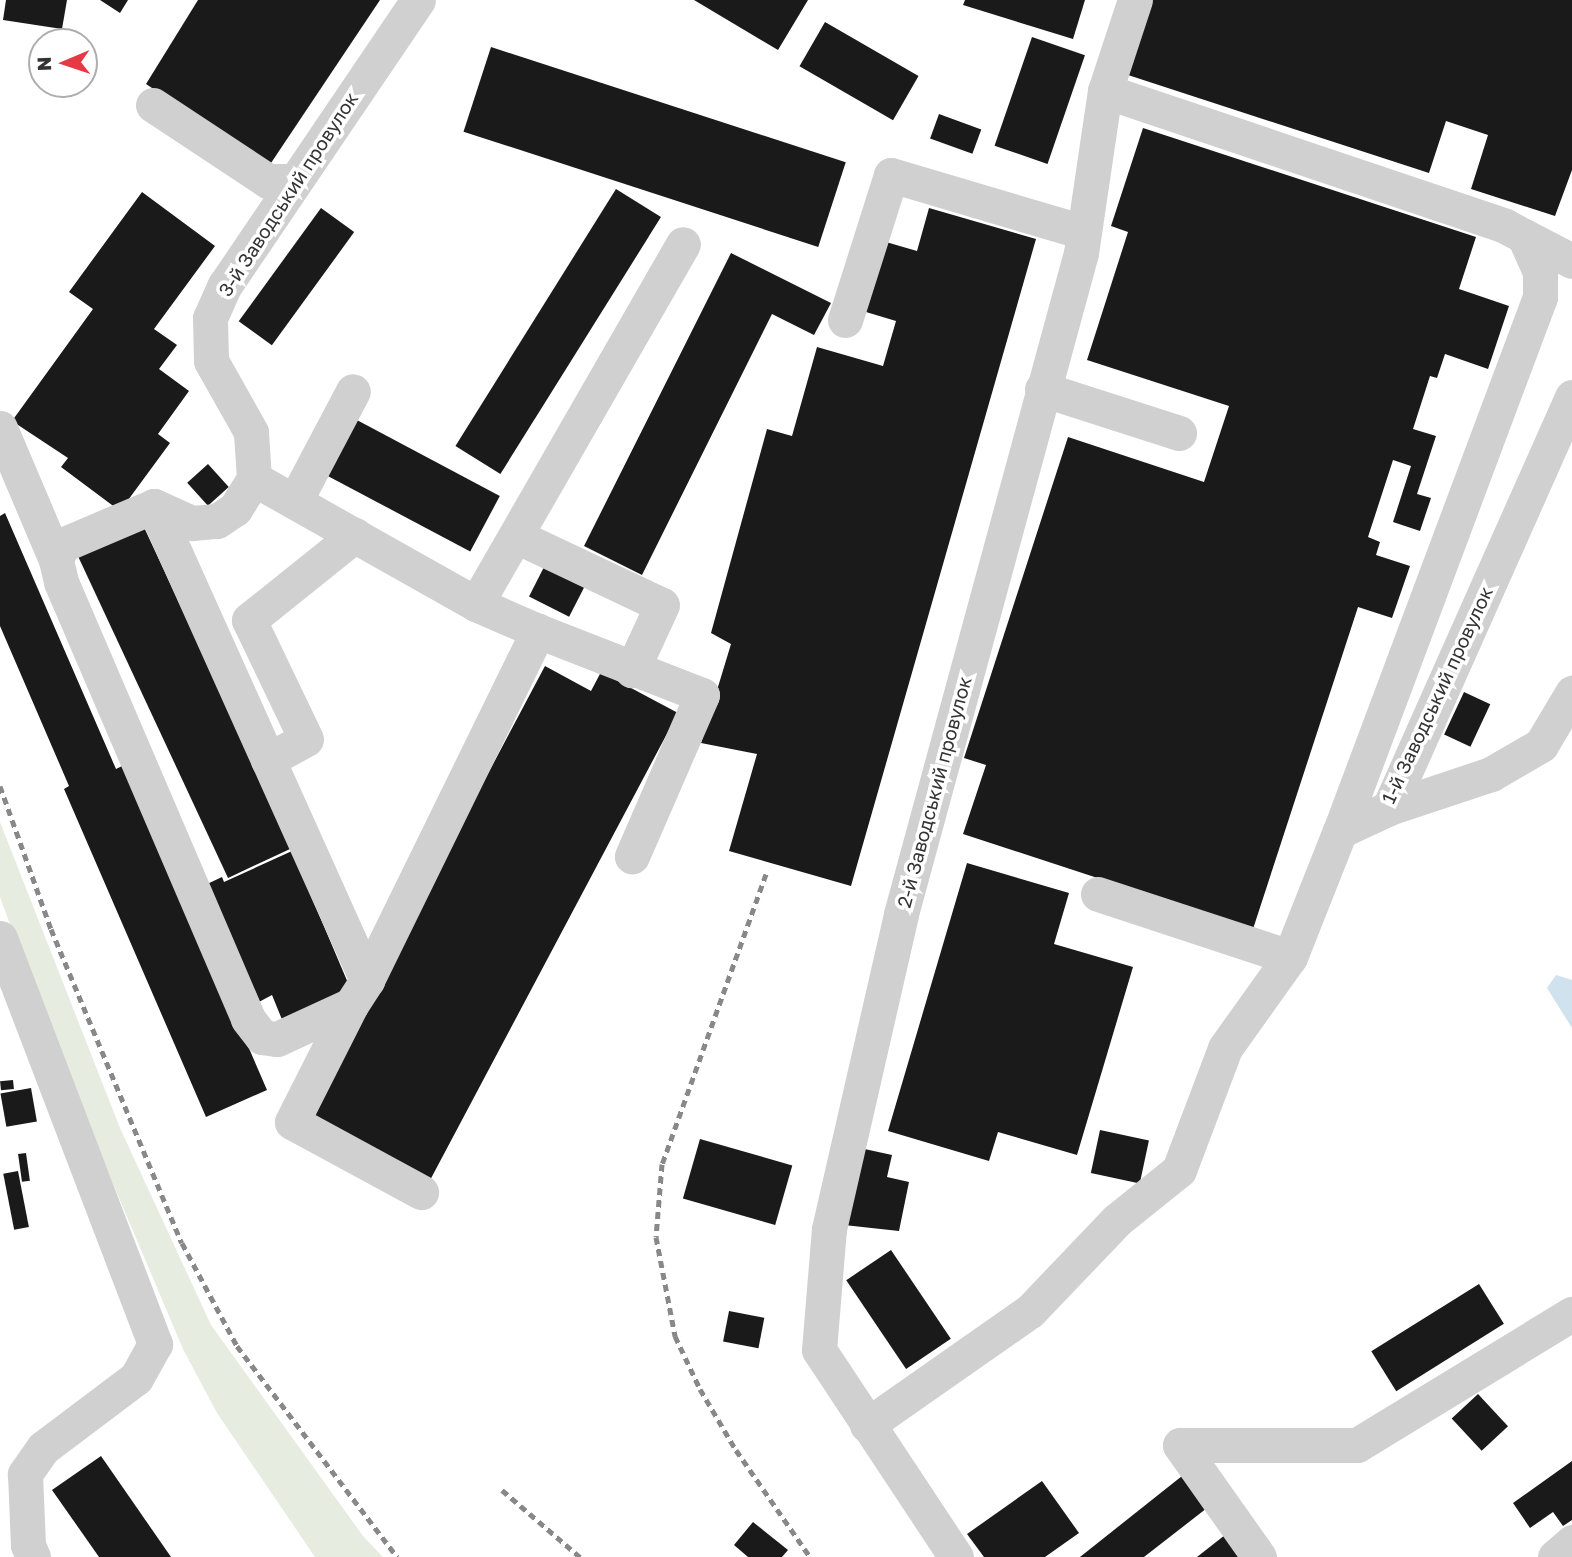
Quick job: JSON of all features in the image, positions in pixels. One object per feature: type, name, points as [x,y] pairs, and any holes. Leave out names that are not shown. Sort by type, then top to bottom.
[{"type":"lane","name":"2-й Заводський провулок","points":[[956,1557],[819,1350],[829,1228],[901,914],[1084,232],[1105,91],[1135,0]]},
{"type":"lane","name":"3-й Заводський провулок","points":[[254,479],[251,432],[211,361],[210,318],[225,285],[408,3]]},
{"type":"lane","points":[[1105,91],[1524,236],[1572,261]]},
{"type":"lane","points":[[153,105],[268,181],[294,181]]},
{"type":"lane","points":[[845,320],[891,175],[1084,232]]},
{"type":"lane","points":[[867,1425],[1030,1311],[1117,1220],[1179,1170],[1225,1048],[1290,957],[1340,831],[1540,297],[1540,272],[1524,236]]},
{"type":"lane","points":[[476,604],[683,244]]},
{"type":"lane","points":[[1042,389],[1179,433]]},
{"type":"lane","points":[[295,501],[353,391]]},
{"type":"lane","name":"1-й Заводський провулок","points":[[1340,831],[1389,808],[1572,397]]},
{"type":"lane","points":[[0,428],[55,560],[61,582],[247,1019],[262,1037],[277,1038],[359,992]]},
{"type":"lane","points":[[55,560],[62,545],[153,506],[192,523],[217,522],[235,509],[254,479],[476,604],[632,670],[702,695],[632,856]]},
{"type":"lane","points":[[153,506],[268,760],[359,992]]},
{"type":"lane","points":[[268,760],[306,738],[249,620],[355,535]]},
{"type":"lane","points":[[516,536],[662,605],[632,670]]},
{"type":"lane","points":[[421,1192],[292,1122],[538,631]]},
{"type":"lane","points":[[1389,808],[1492,774],[1541,746],[1572,693]]},
{"type":"lane","points":[[1098,894],[1290,957]]},
{"type":"lane","points":[[0,938],[155,1344],[136,1378],[43,1448],[25,1474],[27,1545],[33,1557]]},
{"type":"lane","points":[[1259,1557],[1180,1445],[1357,1444],[1572,1314]]},
{"type":"lane","points":[[0,1458],[36,1458]]},
{"type":"lane","points":[[1555,1557],[1572,1542]]},
{"type":"shaded area","points":[[0,822],[120,1128],[211,1325],[363,1536],[383,1557],[315,1557],[217,1413],[183,1349],[53,1042],[0,897]]},
{"type":"water","points":[[1556,975],[1572,980],[1572,1028],[1547,988]]},
{"type":"building","points":[[6,0],[67,0],[62,28],[3,20]]},
{"type":"building","points":[[100,0],[128,0],[120,13]]},
{"type":"building","points":[[198,0],[380,0],[269,166],[146,84]]},
{"type":"building","points":[[694,0],[808,0],[778,50]]},
{"type":"building","points":[[965,0],[1085,0],[1073,39],[963,5]]},
{"type":"building","points":[[1152,0],[1572,0],[1572,170],[1555,216],[1471,189],[1488,135],[1446,121],[1429,173],[1128,75]]},
{"type":"building","points":[[825,22],[919,76],[893,120],[800,66]]},
{"type":"building","points":[[1032,37],[1085,55],[1048,164],[995,146]]},
{"type":"building","points":[[491,47],[846,162],[818,247],[463,132]]},
{"type":"building","points":[[939,114],[981,129],[972,154],[930,138]]},
{"type":"building","points":[[1143,128],[1476,237],[1459,289],[1509,306],[1488,369],[1445,354],[1437,378],[1430,376],[1413,429],[1436,436],[1417,494],[1431,498],[1420,531],[1393,522],[1411,466],[1393,460],[1368,537],[1380,542],[1376,555],[1410,566],[1392,618],[1358,607],[1253,929],[963,834],[986,765],[964,758],[1068,437],[1204,482],[1229,406],[1087,360],[1128,232],[1111,226]]},
{"type":"building","points":[[616,189],[661,217],[500,474],[455,446]]},
{"type":"building","points":[[142,192],[215,246],[154,329],[177,345],[159,369],[189,391],[158,434],[170,443],[120,511],[61,467],[68,458],[12,421],[93,309],[69,292]]},
{"type":"building","points":[[321,208],[354,232],[272,345],[239,321]]},
{"type":"building","points":[[929,208],[1036,239],[851,886],[729,851],[757,754],[701,743],[731,644],[711,633],[767,429],[792,436],[817,347],[883,366],[896,321],[866,312],[886,242],[917,251]]},
{"type":"building","points":[[731,253],[831,303],[814,335],[772,314],[642,575],[584,546]]},
{"type":"building","points":[[355,419],[500,496],[470,552],[325,475]]},
{"type":"building","points":[[208,464],[229,487],[208,506],[187,483]]},
{"type":"building","points":[[5,513],[116,769],[126,764],[267,1090],[206,1117],[64,789],[69,786],[0,626],[0,516]]},
{"type":"building","points":[[142,523],[293,847],[228,878],[77,553]]},
{"type":"building","points":[[544,567],[584,587],[569,617],[529,596]]},
{"type":"building","points":[[545,666],[591,691],[601,672],[678,713],[428,1184],[305,1119]]},
{"type":"building","points":[[1464,692],[1490,704],[1470,747],[1444,735]]},
{"type":"building","points":[[292,851],[351,990],[283,1022],[272,995],[257,1003],[205,885],[222,877],[224,882]]},
{"type":"building","points":[[967,863],[1069,893],[1054,944],[1133,967],[1077,1155],[998,1132],[989,1161],[888,1131]]},
{"type":"building","points":[[13,1080],[14,1089],[1,1090],[0,1081]]},
{"type":"building","points":[[31,1088],[37,1121],[6,1127],[0,1093]]},
{"type":"building","points":[[1100,1130],[1149,1140],[1140,1183],[1091,1173]]},
{"type":"building","points":[[700,1139],[792,1165],[775,1225],[683,1199]]},
{"type":"building","points":[[860,1148],[892,1155],[887,1177],[909,1182],[899,1231],[844,1225]]},
{"type":"building","points":[[26,1153],[30,1181],[22,1182],[18,1154]]},
{"type":"building","points":[[18,1171],[29,1227],[14,1230],[3,1174]]},
{"type":"building","points":[[891,1250],[951,1339],[906,1369],[846,1280]]},
{"type":"building","points":[[1479,1284],[1504,1324],[1396,1391],[1371,1351]]},
{"type":"building","points":[[729,1311],[764,1318],[758,1348],[723,1341]]},
{"type":"building","points":[[1478,1394],[1508,1426],[1482,1451],[1452,1419]]},
{"type":"building","points":[[101,1456],[171,1557],[99,1557],[52,1490]]},
{"type":"building","points":[[1572,1461],[1572,1520],[1563,1526],[1553,1512],[1530,1528],[1513,1503]]},
{"type":"building","points":[[1182,1476],[1207,1508],[1144,1557],[1080,1557]]},
{"type":"building","points":[[1042,1481],[1079,1533],[1045,1557],[984,1557],[967,1534]]},
{"type":"building","points":[[753,1522],[788,1550],[782,1557],[748,1557],[734,1545]]},
{"type":"building","points":[[1225,1535],[1243,1557],[1197,1557]]},
{"type":"railway","points":[[0,786],[51,929],[182,1243],[237,1346],[397,1557]]},
{"type":"railway","points":[[766,874],[662,1164],[656,1237],[675,1336],[700,1389],[736,1450],[810,1557]]},
{"type":"railway","points":[[502,1490],[580,1557]]}]
